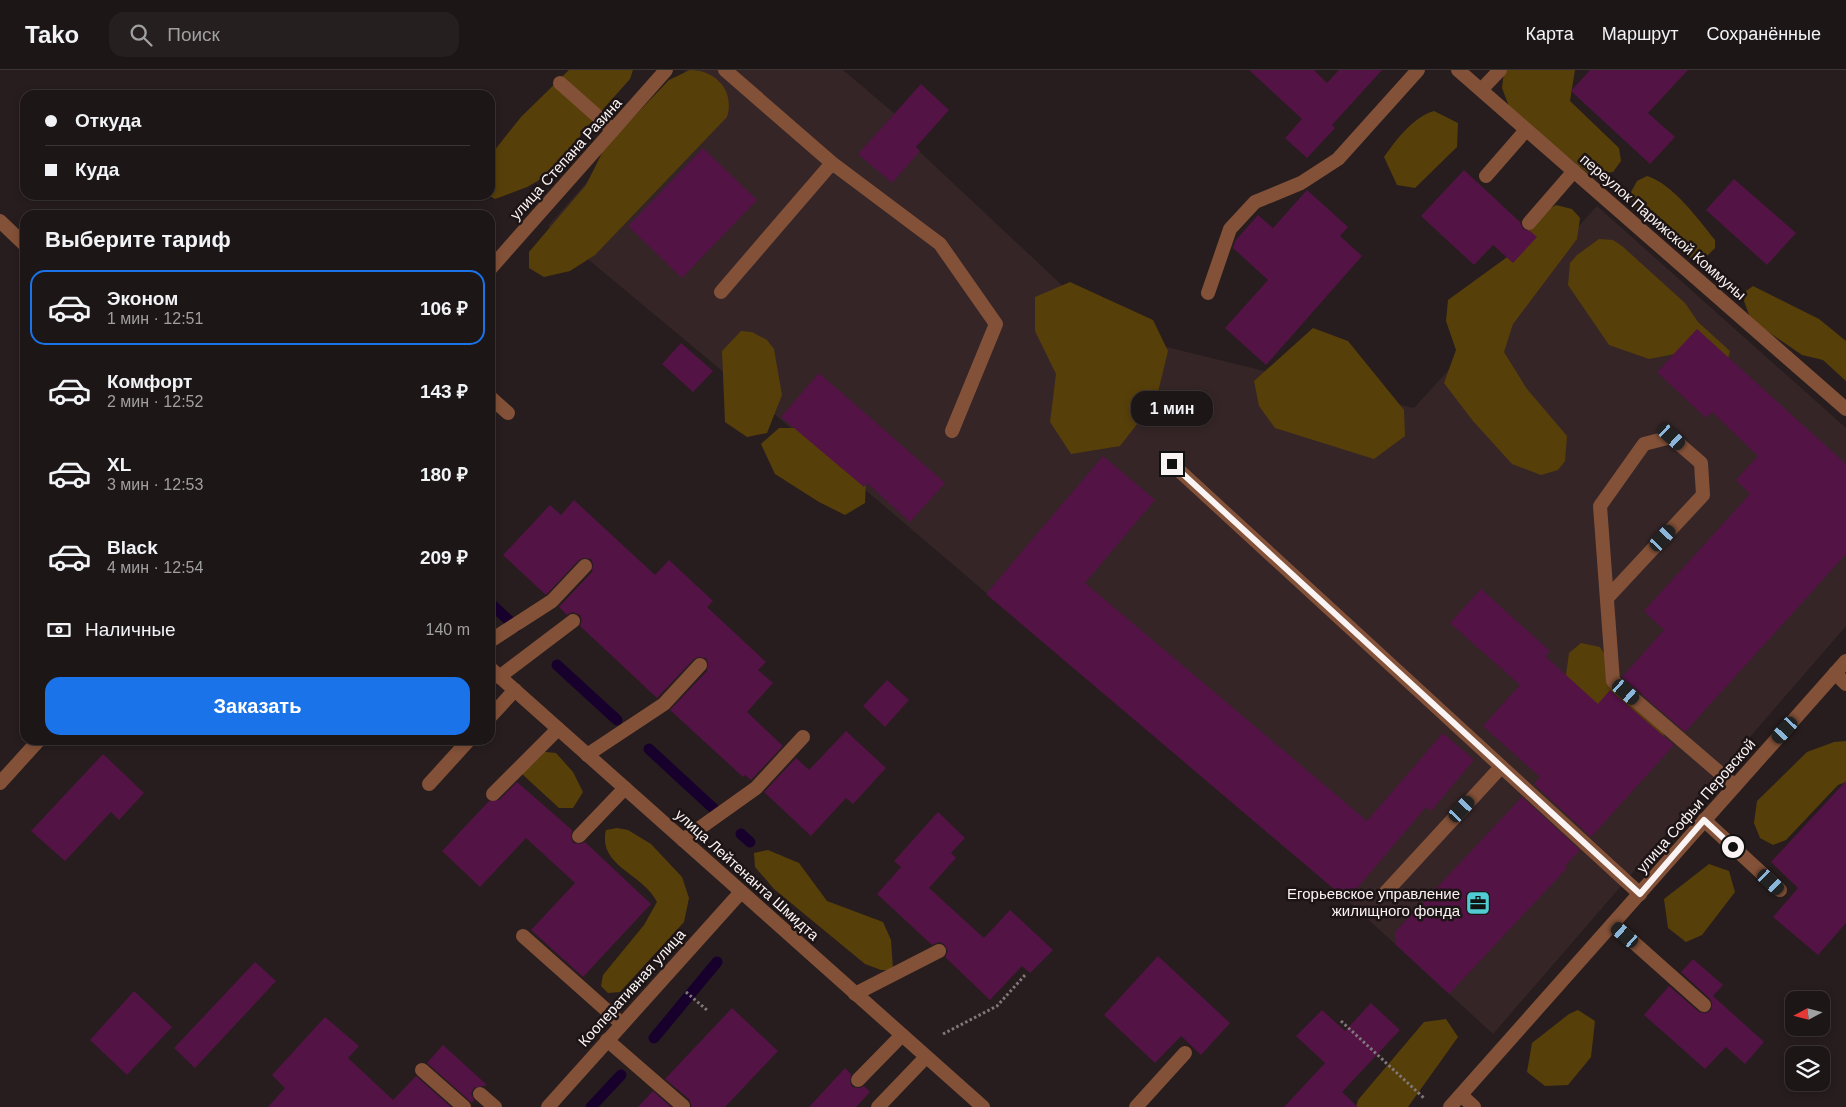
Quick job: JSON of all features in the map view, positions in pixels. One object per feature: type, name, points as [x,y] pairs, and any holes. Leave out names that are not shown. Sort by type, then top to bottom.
[{"type":"street","name":"улица Степана Разина","points":[[495,263],[666,70]]},
{"type":"street","points":[[725,70],[832,163],[940,244],[996,324],[952,431]]},
{"type":"street","points":[[1208,293],[1230,229],[1255,202],[1301,183],[1338,159],[1418,70]]},
{"type":"street","name":"переулок Парижской Коммуны","points":[[1458,70],[1846,409]]},
{"type":"street","points":[[1481,90],[1500,70]]},
{"type":"street","points":[[560,84],[613,130]]},
{"type":"street","points":[[1486,176],[1526,130]]},
{"type":"street","points":[[721,292],[832,163]]},
{"type":"street","points":[[1529,223],[1574,171]]},
{"type":"street","points":[[0,221],[20,239]]},
{"type":"street","points":[[495,401],[508,413]]},
{"type":"street","points":[[1609,596],[1703,495],[1701,463],[1672,437],[1644,444],[1600,506],[1609,596],[1613,681],[1735,786]]},
{"type":"street","points":[[1172,464],[1640,894]]},
{"type":"street","points":[[495,638],[552,601],[585,566]]},
{"type":"street","points":[[495,672],[574,620]]},
{"type":"street","name":"улица Софьи Перовской","points":[[1450,1107],[1846,661]]},
{"type":"street","points":[[587,755],[664,704],[700,665]]},
{"type":"street","name":"улица Лейтенанта Шмидта","points":[[495,672],[983,1107]]},
{"type":"street","points":[[1835,673],[1846,684]]},
{"type":"street","points":[[495,712],[515,690]]},
{"type":"street","points":[[493,794],[558,729]]},
{"type":"street","points":[[683,840],[756,788],[803,737]]},
{"type":"street","points":[[0,782],[34,745]]},
{"type":"street","points":[[430,784],[465,745]]},
{"type":"street","points":[[1385,892],[1501,767]]},
{"type":"street","points":[[579,836],[625,788]]},
{"type":"street","points":[[1704,820],[1780,890]]},
{"type":"street","name":"Кооперативная улица","points":[[548,1107],[740,892]]},
{"type":"street","points":[[1613,924],[1704,1005]]},
{"type":"street","points":[[523,936],[622,1024]]},
{"type":"street","points":[[855,994],[939,951]]},
{"type":"street","points":[[858,1080],[902,1035]]},
{"type":"street","points":[[607,1040],[683,1106]]},
{"type":"street","points":[[878,1107],[921,1052]]},
{"type":"street","points":[[1136,1107],[1185,1053]]},
{"type":"street","points":[[422,1070],[464,1107]]},
{"type":"street","points":[[480,1094],[495,1107]]},
{"type":"street","points":[[1461,1095],[1474,1107]]},
{"type":"path","points":[[921,1052],[997,1006],[1026,974]]},
{"type":"path","points":[[1341,1021],[1427,1101]]},
{"type":"shaded area","points":[[569,70],[633,70],[630,79],[581,134],[568,164],[527,187],[495,199],[495,150],[521,117]]},
{"type":"shaded area","points":[[686,70],[843,70],[895,114],[888,122],[1114,334],[1414,408],[1597,206],[1846,428],[1846,626],[1493,1034],[1347,900],[876,499],[548,226]]},
{"type":"shaded area","points":[[690,70],[708,74],[722,84],[728,99],[727,117],[595,255],[570,271],[544,277],[529,268],[529,252],[586,185],[605,147],[669,80]]},
{"type":"shaded area","points":[[1504,70],[1575,70],[1570,101],[1619,148],[1621,161],[1613,172],[1590,175],[1510,109],[1502,88]]},
{"type":"shaded area","points":[[1434,111],[1458,123],[1457,147],[1415,188],[1397,185],[1384,157],[1412,124],[1419,118]]},
{"type":"shaded area","points":[[1647,176],[1657,180],[1675,194],[1715,240],[1715,248],[1705,258],[1692,259],[1635,210],[1631,192],[1637,181]]},
{"type":"shaded area","points":[[1556,205],[1572,209],[1580,218],[1577,239],[1513,324],[1504,352],[1527,389],[1567,436],[1565,461],[1558,470],[1541,475],[1512,464],[1473,421],[1444,383],[1456,350],[1446,321],[1448,300],[1521,247],[1528,230],[1542,213]]},
{"type":"shaded area","points":[[1599,239],[1613,240],[1622,246],[1685,303],[1698,322],[1730,351],[1728,359],[1706,348],[1649,359],[1609,345],[1568,285],[1570,263],[1577,255]]},
{"type":"shaded area","points":[[1070,282],[1153,320],[1168,351],[1156,400],[1120,446],[1071,454],[1050,422],[1056,374],[1035,331],[1035,297]]},
{"type":"shaded area","points":[[1753,286],[1819,319],[1846,341],[1846,381],[1823,360],[1802,355],[1751,320],[1744,301],[1746,291]]},
{"type":"shaded area","points":[[1313,328],[1348,341],[1404,410],[1405,436],[1374,459],[1275,428],[1259,406],[1254,381]]},
{"type":"shaded area","points":[[741,331],[752,332],[767,340],[774,349],[782,395],[767,433],[747,437],[725,422],[722,351]]},
{"type":"shaded area","points":[[779,428],[798,428],[866,480],[865,503],[845,515],[819,502],[775,474],[761,444]]},
{"type":"shaded area","points":[[1581,643],[1600,647],[1619,677],[1660,727],[1669,746],[1655,752],[1565,683],[1569,653]]},
{"type":"shaded area","points":[[1846,741],[1846,782],[1838,785],[1786,840],[1773,845],[1760,838],[1754,823],[1757,801],[1807,752],[1834,742]]},
{"type":"shaded area","points":[[535,751],[556,753],[573,772],[583,792],[573,808],[559,808],[521,773]]},
{"type":"shaded area","points":[[617,828],[628,830],[651,844],[682,877],[689,898],[684,922],[620,992],[608,993],[601,986],[603,975],[644,925],[657,902],[651,892],[623,869],[608,852],[605,842],[606,830]]},
{"type":"shaded area","points":[[768,850],[799,863],[827,901],[883,922],[891,940],[893,970],[881,970],[865,964],[774,889],[755,867],[754,853]]},
{"type":"shaded area","points":[[1709,864],[1729,871],[1735,892],[1702,935],[1686,942],[1668,928],[1664,899]]},
{"type":"shaded area","points":[[1578,1010],[1595,1021],[1591,1057],[1568,1085],[1545,1086],[1527,1072],[1532,1043],[1569,1014]]},
{"type":"shaded area","points":[[1446,1019],[1458,1037],[1408,1107],[1356,1107],[1358,1100],[1424,1022]]},
{"type":"building","points":[[1249,70],[1314,70],[1327,83],[1339,70],[1382,70],[1332,125],[1335,128],[1307,158],[1285,138],[1302,119]]},
{"type":"building","points":[[1590,70],[1688,70],[1648,113],[1675,137],[1650,164],[1571,91]]},
{"type":"building","points":[[921,84],[949,110],[916,147],[920,151],[892,183],[858,154]]},
{"type":"building","points":[[703,148],[757,200],[682,278],[628,226]]},
{"type":"building","points":[[1464,170],[1520,222],[1523,229],[1530,231],[1537,237],[1513,263],[1493,245],[1474,265],[1421,216]]},
{"type":"building","points":[[1734,179],[1796,233],[1767,265],[1706,210]]},
{"type":"building","points":[[1307,190],[1348,227],[1340,236],[1362,256],[1266,365],[1225,328],[1268,280],[1233,248],[1235,241],[1258,215],[1273,228]]},
{"type":"building","points":[[1697,329],[1846,464],[1846,554],[1685,732],[1622,677],[1664,630],[1644,611],[1750,494],[1736,480],[1758,456],[1712,412],[1706,418],[1657,372]]},
{"type":"building","points":[[681,343],[713,371],[693,392],[662,364]]},
{"type":"building","points":[[819,373],[945,483],[910,522],[867,483],[864,487],[781,417]]},
{"type":"building","points":[[1103,456],[1155,500],[1085,583],[1367,821],[1443,733],[1474,760],[1431,811],[1426,807],[1347,900],[986,594]]},
{"type":"building","points":[[574,500],[655,575],[669,560],[713,601],[707,607],[766,662],[758,670],[773,683],[747,712],[783,746],[751,780],[745,775],[743,777],[670,710],[707,671],[708,663],[706,658],[698,657],[694,659],[657,698],[580,626],[582,620],[580,615],[572,612],[567,615],[559,607],[592,572],[593,564],[591,559],[583,558],[579,560],[546,595],[503,555],[550,505],[561,515]]},
{"type":"building","points":[[1481,589],[1550,651],[1545,656],[1598,704],[1610,690],[1674,745],[1591,837],[1534,784],[1540,777],[1483,726],[1520,685],[1450,623]]},
{"type":"building","points":[[887,680],[909,700],[885,727],[863,706]]},
{"type":"building","points":[[846,731],[886,768],[853,804],[846,798],[811,836],[764,792],[796,758],[809,770]]},
{"type":"building","points":[[103,754],[144,793],[119,820],[111,812],[65,861],[31,831]]},
{"type":"building","points":[[1846,781],[1846,923],[1818,955],[1773,917],[1798,888],[1771,862]]},
{"type":"building","points":[[517,782],[572,830],[571,838],[573,843],[581,844],[585,842],[651,904],[583,977],[531,930],[575,883],[526,838],[480,887],[442,851],[489,801],[499,800]]},
{"type":"building","name":"Егорьевское управление жилищного фонда","points":[[1522,797],[1580,850],[1565,866],[1567,868],[1449,994],[1395,944],[1395,932]]},
{"type":"building","points":[[938,812],[965,838],[951,853],[956,858],[929,888],[984,938],[1010,910],[1053,950],[1030,973],[1022,966],[990,1000],[945,957],[948,951],[944,944],[939,942],[932,945],[877,894],[901,867],[894,861]]},
{"type":"building","points":[[1158,956],[1230,1023],[1201,1055],[1181,1036],[1155,1063],[1104,1015]]},
{"type":"building","points":[[1693,959],[1723,985],[1713,996],[1764,1042],[1745,1064],[1726,1047],[1705,1069],[1644,1015],[1669,986],[1699,1012],[1706,1013],[1711,1010],[1712,1003],[1710,999],[1681,972]]},
{"type":"building","points":[[255,962],[276,981],[195,1068],[174,1048]]},
{"type":"building","points":[[134,991],[172,1027],[127,1075],[90,1040]]},
{"type":"building","points":[[1371,1003],[1400,1030],[1342,1092],[1358,1107],[1284,1107],[1325,1063],[1296,1036],[1322,1010],[1345,1031]]},
{"type":"building","points":[[732,1008],[778,1051],[725,1107],[692,1107],[689,1099],[665,1079]]},
{"type":"building","points":[[325,1017],[359,1046],[348,1058],[393,1100],[416,1076],[451,1107],[268,1107],[285,1088],[272,1075]]},
{"type":"building","points":[[443,1045],[487,1085],[474,1088],[471,1093],[474,1100],[472,1103],[427,1063]]},
{"type":"building","points":[[845,1068],[851,1074],[850,1082],[852,1087],[860,1088],[864,1086],[870,1092],[856,1107],[809,1107]]},
{"type":"building","points":[[653,1091],[671,1107],[638,1107]]},
{"type":"waterway","points":[[495,608],[516,627]]},
{"type":"waterway","points":[[557,665],[617,720]]},
{"type":"waterway","points":[[649,749],[714,809]]},
{"type":"waterway","points":[[741,834],[750,842]]},
{"type":"waterway","points":[[654,1038],[717,962]]},
{"type":"waterway","points":[[591,1107],[621,1075]]},
{"type":"place","name":"Егорьевское управление жилищного фонда","points":[[1478,903]]},
{"type":"route","points":[[1172,464],[1640,894],[1704,820],[1733,847]]}]
